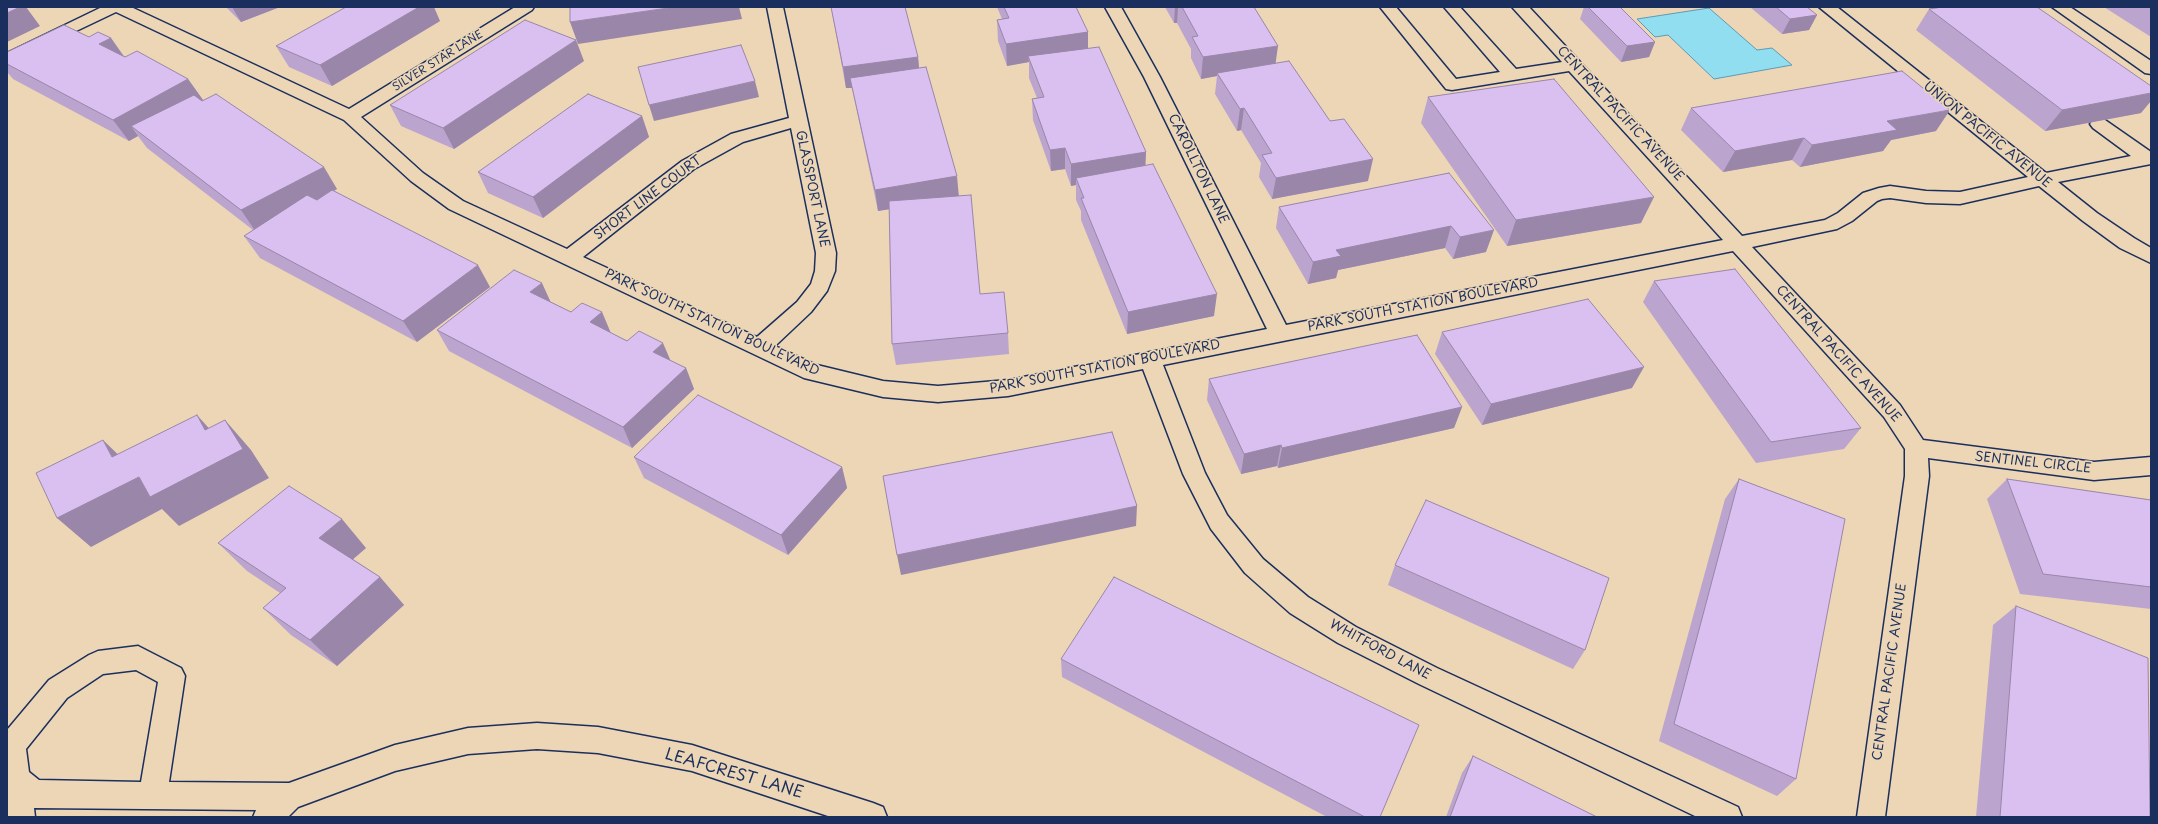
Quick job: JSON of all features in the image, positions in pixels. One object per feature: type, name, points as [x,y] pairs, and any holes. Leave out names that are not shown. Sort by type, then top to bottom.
[{"type":"street","points":[[7,59],[114,7]]},
{"type":"street","name":"PARK SOUTH STATION BOULEVARD","points":[[118,7],[350,116],[436,192],[456,205],[570,257],[812,372],[883,389],[938,394],[1008,388],[1150,358],[1830,225],[1844,217],[1870,197],[1879,194],[1890,192],[1926,197],[1960,198],[2042,179]]},
{"type":"street","name":"SILVER STAR LANE","points":[[350,116],[526,7]]},
{"type":"street","name":"GLASSPORT LANE","points":[[760,348],[804,307],[820,286],[825,271],[826,253],[775,7]]},
{"type":"street","name":"CAROLLTON LANE","points":[[1113,7],[1152,77],[1279,333]]},
{"type":"street","points":[[1388,7],[1452,85],[1574,65]]},
{"type":"street","points":[[1452,7],[1512,75]]},
{"type":"street","name":"CENTRAL PACIFIC AVENUE","points":[[1520,7],[1892,411],[1916,448],[1917,476],[1870,817]]},
{"type":"street","name":"UNION PACIFIC AVENUE","points":[[1827,7],[2090,217],[2127,243],[2151,256]]},
{"type":"street","points":[[2060,7],[2151,69]]},
{"type":"street","name":"SHORT LINE COURT","points":[[570,257],[688,165],[737,138],[798,121]]},
{"type":"street","points":[[2099,124],[2148,158]]},
{"type":"street","points":[[2042,179],[2148,158]]},
{"type":"street","name":"WHITFORD LANE","points":[[1150,358],[1194,474],[1220,522],[1254,566],[1299,605],[1347,635],[1421,672],[1728,817]]},
{"type":"street","name":"SENTINEL CIRCLE","points":[[1916,448],[2094,471],[2151,466]]},
{"type":"street","points":[[21,817],[12,745],[58,689],[98,663],[138,658],[172,676],[152,796]]},
{"type":"street","name":"LEAFCREST LANE","points":[[289,797],[395,758],[468,741],[537,736],[598,740],[692,758],[873,817]]},
{"type":"street","points":[[16,779],[34,794],[289,797]]},
{"type":"street","points":[[267,817],[289,797]]},
{"type":"water","points":[[1709,8],[1757,50],[1772,48],[1792,65],[1714,79],[1668,35],[1655,37],[1637,19]]},
{"type":"building","points":[[7,7],[20,7],[7,13]]},
{"type":"building","points":[[346,7],[419,7],[320,65],[276,46]]},
{"type":"building","points":[[570,7],[675,7],[570,22]]},
{"type":"building","points":[[831,7],[905,7],[918,57],[843,67]]},
{"type":"building","points":[[1004,7],[1076,7],[1088,32],[1006,44],[997,20],[1009,18]]},
{"type":"building","points":[[1182,7],[1254,7],[1278,46],[1203,57],[1192,37],[1198,36]]},
{"type":"building","points":[[1588,7],[1620,7],[1655,42],[1627,46]]},
{"type":"building","points":[[1776,7],[1807,7],[1817,15],[1790,19]]},
{"type":"building","points":[[1943,7],[2037,7],[2151,86],[2151,93],[2062,110],[1929,9]]},
{"type":"building","points":[[525,20],[576,40],[443,128],[390,105]]},
{"type":"building","points":[[64,25],[89,37],[98,32],[111,38],[99,44],[125,57],[137,51],[188,79],[113,120],[7,64],[7,52]]},
{"type":"building","points":[[741,45],[755,81],[649,105],[638,67]]},
{"type":"building","points":[[1099,47],[1146,152],[1071,164],[1065,148],[1050,150],[1032,99],[1044,97],[1028,56]]},
{"type":"building","points":[[1289,61],[1330,121],[1344,119],[1373,159],[1276,178],[1262,155],[1272,153],[1244,108],[1240,109],[1217,73]]},
{"type":"building","points":[[926,67],[957,176],[875,190],[850,78]]},
{"type":"building","points":[[1902,71],[1950,110],[1887,121],[1897,130],[1812,145],[1804,138],[1735,151],[1691,108]]},
{"type":"building","points":[[1554,79],[1654,197],[1516,220],[1428,97]]},
{"type":"building","points":[[216,94],[324,167],[241,210],[131,126],[194,95],[202,101]]},
{"type":"building","points":[[588,94],[642,116],[533,197],[478,172]]},
{"type":"building","points":[[1153,164],[1217,294],[1128,312],[1081,198],[1084,198],[1076,178]]},
{"type":"building","points":[[1449,173],[1494,230],[1460,237],[1451,226],[1336,250],[1341,256],[1313,262],[1279,207]]},
{"type":"building","points":[[332,190],[478,265],[403,321],[244,236],[307,195],[317,200]]},
{"type":"building","points":[[971,195],[980,294],[1004,292],[1008,333],[892,344],[889,201]]},
{"type":"building","points":[[1735,269],[1861,428],[1771,442],[1654,281]]},
{"type":"building","points":[[514,270],[542,283],[530,292],[571,312],[582,303],[602,312],[590,322],[627,341],[639,331],[663,343],[653,352],[686,368],[623,427],[437,330]]},
{"type":"building","points":[[1588,299],[1644,367],[1491,404],[1442,332]]},
{"type":"building","points":[[1417,335],[1462,407],[1282,448],[1281,445],[1244,454],[1209,379]]},
{"type":"building","points":[[698,395],[842,467],[781,535],[634,457]]},
{"type":"building","points":[[197,415],[205,430],[225,420],[243,449],[150,497],[139,477],[57,518],[36,473],[103,440],[112,457]]},
{"type":"building","points":[[1112,432],[1137,506],[897,555],[883,476]]},
{"type":"building","points":[[1739,479],[1845,519],[1796,779],[1674,724]]},
{"type":"building","points":[[2007,479],[2151,500],[2151,587],[2043,574]]},
{"type":"building","points":[[289,486],[342,519],[319,538],[380,577],[310,640],[263,608],[286,588],[218,543]]},
{"type":"building","points":[[1426,500],[1609,578],[1585,650],[1395,565]]},
{"type":"building","points":[[1114,577],[1419,725],[1380,817],[1365,817],[1061,659]]},
{"type":"building","points":[[2016,606],[2148,658],[2150,817],[2000,817]]},
{"type":"building","points":[[1473,756],[1597,817],[1450,817]]}]
